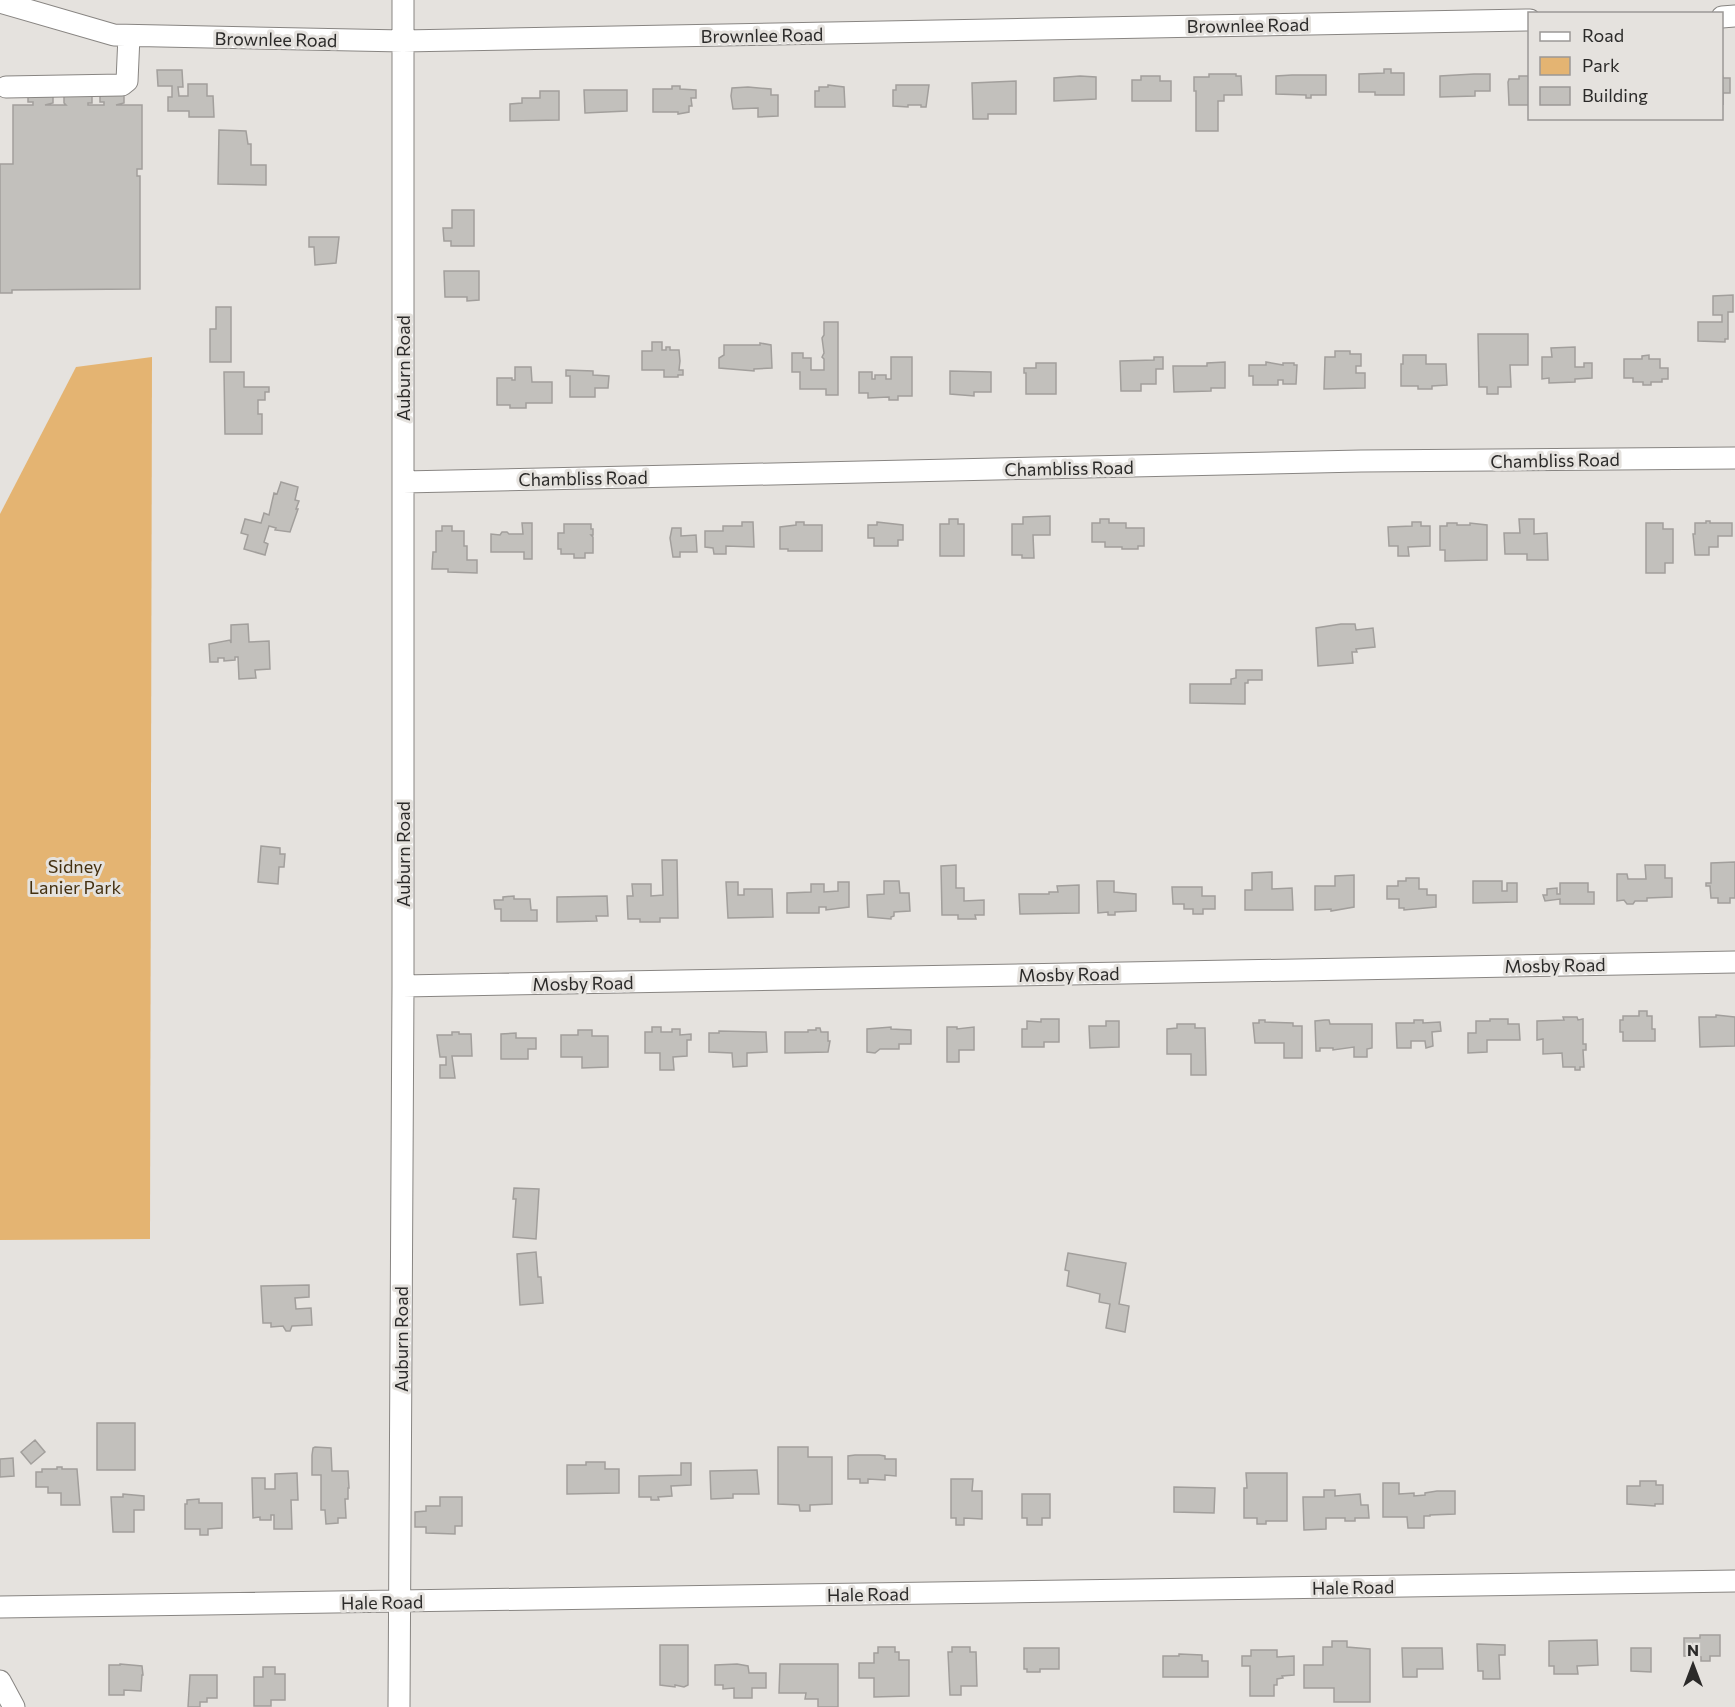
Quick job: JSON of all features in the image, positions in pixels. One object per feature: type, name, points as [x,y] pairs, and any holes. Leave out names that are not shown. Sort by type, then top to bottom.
[{"type":"street","name":"Auburn Road","points":[[399,1707],[403,986],[404,0]]},
{"type":"street","name":"Brownlee Road","points":[[0,2],[114,35],[403,41],[1528,20]]},
{"type":"street","points":[[6,87],[122,85],[127,81],[129,36]]},
{"type":"street","name":"Chambliss Road","points":[[403,482],[1349,462],[1735,458]]},
{"type":"street","name":"Mosby Road","points":[[403,986],[1735,962]]},
{"type":"street","name":"Hale Road","points":[[0,1607],[1735,1581]]},
{"type":"street","points":[[0,1681],[14,1707]]},
{"type":"green space","name":"Sidney Lanier Park","points":[[152,357],[150,1239],[0,1240],[0,514],[76,367]]},
{"type":"building","points":[[1384,69],[1391,69],[1391,73],[1404,73],[1404,95],[1375,95],[1375,92],[1359,92],[1359,74],[1384,73]]},
{"type":"building","points":[[157,70],[182,70],[183,87],[178,87],[179,96],[188,96],[188,84],[207,84],[207,96],[213,96],[214,117],[189,117],[189,111],[168,111],[168,97],[172,97],[172,86],[158,86]]},
{"type":"building","points":[[1209,74],[1241,76],[1242,95],[1224,95],[1224,101],[1218,101],[1218,131],[1196,131],[1194,77],[1209,77]]},
{"type":"building","points":[[1490,74],[1490,91],[1475,91],[1475,96],[1440,97],[1440,76]]},
{"type":"building","points":[[1326,75],[1326,95],[1311,95],[1311,98],[1306,98],[1306,95],[1276,94],[1276,76]]},
{"type":"building","points":[[1141,76],[1160,76],[1160,81],[1171,81],[1171,101],[1132,101],[1132,80],[1141,80]]},
{"type":"building","points":[[1519,76],[1528,76],[1528,105],[1509,105],[1509,79],[1519,79]]},
{"type":"building","points":[[1096,77],[1096,99],[1054,101],[1054,78]]},
{"type":"building","points":[[1723,78],[1730,78],[1730,93],[1723,93]]},
{"type":"building","points":[[1016,81],[1016,114],[988,114],[988,119],[973,119],[972,83]]},
{"type":"building","points":[[828,85],[844,87],[845,107],[815,107],[815,91],[819,91],[819,87],[828,87]]},
{"type":"building","points":[[896,85],[929,85],[926,107],[921,107],[921,105],[893,106],[893,90],[896,90]]},
{"type":"building","points":[[672,86],[696,90],[696,98],[691,98],[692,106],[689,106],[689,112],[678,114],[678,112],[653,112],[653,89],[672,89]]},
{"type":"building","points":[[732,88],[771,89],[771,95],[778,95],[778,116],[758,117],[758,108],[733,109]]},
{"type":"building","points":[[584,90],[627,90],[627,111],[585,113]]},
{"type":"building","points":[[540,91],[559,91],[559,120],[510,121],[510,104],[522,103],[522,98],[540,98]]},
{"type":"building","points":[[28,94],[53,94],[53,103],[45,105],[66,105],[64,94],[92,94],[92,103],[88,105],[104,105],[104,102],[100,102],[100,94],[124,94],[124,103],[116,105],[142,105],[142,169],[137,169],[137,176],[140,176],[140,289],[12,290],[12,293],[0,293],[0,164],[13,164],[13,105],[33,105],[33,102],[28,102]]},
{"type":"building","points":[[219,130],[246,131],[248,144],[251,144],[251,165],[266,165],[266,185],[218,184]]},
{"type":"building","points":[[452,210],[474,210],[474,246],[451,246],[451,241],[444,241],[443,228],[452,228]]},
{"type":"building","points":[[309,237],[339,237],[336,263],[315,265],[314,247],[309,247]]},
{"type":"building","points":[[444,271],[479,271],[479,300],[467,301],[467,297],[445,297]]},
{"type":"building","points":[[1733,295],[1733,312],[1728,312],[1728,339],[1725,339],[1725,342],[1698,341],[1698,322],[1722,322],[1722,315],[1713,315],[1713,296]]},
{"type":"building","points":[[216,307],[231,307],[231,362],[210,362],[210,329],[216,329]]},
{"type":"building","points":[[824,322],[838,322],[838,395],[826,395],[826,389],[800,389],[800,372],[792,372],[792,353],[803,353],[803,358],[811,358],[811,370],[824,370],[822,338]]},
{"type":"building","points":[[1478,334],[1528,334],[1528,365],[1510,365],[1511,387],[1498,387],[1498,394],[1487,394],[1487,387],[1479,387]]},
{"type":"building","points":[[652,342],[662,342],[662,350],[670,347],[670,350],[679,350],[679,370],[683,370],[683,375],[664,377],[664,370],[642,370],[642,351],[652,351]]},
{"type":"building","points":[[760,343],[771,345],[772,368],[754,369],[754,371],[719,368],[719,358],[724,355],[724,345],[760,345]]},
{"type":"building","points":[[1575,347],[1575,367],[1584,367],[1584,363],[1592,363],[1592,378],[1575,379],[1575,382],[1549,383],[1549,378],[1542,379],[1542,357],[1552,357],[1551,348]]},
{"type":"building","points":[[1335,351],[1361,354],[1361,366],[1356,366],[1356,373],[1365,373],[1365,388],[1324,389],[1325,357],[1335,357]]},
{"type":"building","points":[[1403,355],[1426,355],[1426,364],[1446,364],[1447,385],[1432,386],[1432,389],[1401,386]]},
{"type":"building","points":[[1649,355],[1649,359],[1660,359],[1660,368],[1668,368],[1668,379],[1662,379],[1662,382],[1651,382],[1651,385],[1643,385],[1643,382],[1633,382],[1633,378],[1624,378],[1624,359],[1642,359],[1642,356]]},
{"type":"building","points":[[891,357],[912,357],[912,396],[898,396],[898,400],[889,400],[889,397],[868,398],[868,393],[859,393],[859,372],[872,372],[872,379],[875,379],[875,375],[886,375],[886,379],[891,379]]},
{"type":"building","points":[[1154,357],[1163,357],[1163,369],[1156,369],[1156,384],[1141,384],[1141,391],[1121,391],[1120,361],[1154,360]]},
{"type":"building","points":[[1225,362],[1225,388],[1211,388],[1211,391],[1174,392],[1173,366],[1207,366],[1207,363]]},
{"type":"building","points":[[1266,362],[1297,365],[1296,384],[1283,384],[1283,380],[1278,380],[1278,385],[1253,385],[1253,376],[1249,376],[1249,365],[1266,365]]},
{"type":"building","points":[[1036,363],[1056,363],[1056,394],[1026,394],[1024,368],[1036,368]]},
{"type":"building","points":[[515,367],[531,367],[532,382],[552,382],[552,403],[526,403],[526,408],[497,405],[497,378],[515,380]]},
{"type":"building","points":[[566,370],[593,371],[593,375],[609,376],[608,388],[595,388],[595,397],[570,397],[570,376],[566,376]]},
{"type":"building","points":[[950,371],[991,372],[991,392],[974,392],[974,396],[950,394]]},
{"type":"building","points":[[224,372],[244,372],[244,387],[269,387],[269,392],[265,392],[265,400],[258,400],[258,414],[262,414],[262,434],[225,434]]},
{"type":"building","points":[[281,482],[298,487],[295,500],[299,501],[296,509],[298,509],[290,532],[275,530],[276,528],[269,526],[264,542],[268,544],[265,555],[244,549],[248,535],[241,533],[245,519],[261,523],[264,513],[269,515],[274,493],[277,494]]},
{"type":"building","points":[[1050,516],[1050,535],[1033,535],[1034,558],[1012,555],[1012,524],[1023,524],[1023,517]]},
{"type":"building","points":[[949,519],[958,519],[958,524],[964,524],[964,556],[940,556],[940,524],[949,524]]},
{"type":"building","points":[[1100,519],[1109,519],[1109,523],[1126,523],[1126,528],[1144,528],[1144,546],[1138,546],[1138,549],[1122,549],[1122,547],[1105,547],[1105,542],[1092,542],[1092,523],[1100,523]]},
{"type":"building","points":[[1519,519],[1534,519],[1534,534],[1547,533],[1548,560],[1527,560],[1527,554],[1505,554],[1504,533],[1520,533]]},
{"type":"building","points":[[1706,521],[1732,523],[1732,536],[1718,536],[1718,547],[1709,547],[1709,555],[1695,555],[1693,534],[1695,534],[1695,523],[1706,523]]},
{"type":"building","points":[[742,522],[753,522],[754,547],[726,546],[726,554],[714,554],[713,548],[705,547],[705,531],[723,531],[723,526],[742,526]]},
{"type":"building","points":[[796,522],[804,522],[804,525],[822,525],[822,551],[780,549],[780,527],[796,525]]},
{"type":"building","points":[[877,522],[903,525],[903,540],[898,540],[898,546],[874,546],[874,538],[868,538],[868,525],[877,525]]},
{"type":"building","points":[[1412,522],[1421,522],[1421,526],[1430,526],[1430,546],[1408,547],[1409,556],[1398,556],[1398,546],[1389,546],[1388,527],[1412,526]]},
{"type":"building","points":[[522,523],[532,523],[532,559],[524,559],[524,552],[491,552],[491,534],[500,535],[502,532],[507,532],[523,534]]},
{"type":"building","points":[[1447,523],[1487,525],[1487,560],[1445,561],[1445,550],[1440,550],[1440,526],[1447,526]]},
{"type":"building","points":[[1646,523],[1663,523],[1663,529],[1673,529],[1673,563],[1665,563],[1665,573],[1646,573]]},
{"type":"building","points":[[564,524],[591,524],[593,553],[585,553],[585,558],[574,558],[574,554],[561,554],[561,549],[558,549],[558,533],[564,533]]},
{"type":"building","points":[[442,526],[452,526],[452,531],[464,531],[467,560],[477,560],[477,573],[432,569],[433,552],[436,552],[436,531],[442,531]]},
{"type":"building","points":[[672,528],[681,528],[681,536],[696,535],[697,552],[680,552],[680,557],[673,557],[670,538]]},
{"type":"building","points":[[248,624],[249,642],[269,641],[270,669],[255,670],[256,678],[239,679],[238,657],[235,657],[235,660],[224,661],[224,658],[218,658],[218,662],[210,662],[209,644],[230,640],[231,643],[231,625]]},
{"type":"building","points":[[1355,624],[1356,630],[1373,628],[1375,647],[1356,649],[1357,652],[1352,652],[1353,663],[1318,666],[1316,628]]},
{"type":"building","points":[[1236,670],[1262,670],[1262,680],[1248,680],[1248,683],[1245,683],[1245,704],[1190,703],[1190,684],[1231,684],[1231,679],[1236,678]]},
{"type":"building","points":[[261,846],[280,848],[280,854],[285,854],[284,867],[279,867],[278,884],[258,882]]},
{"type":"building","points":[[662,860],[677,860],[678,918],[660,918],[660,922],[640,922],[640,919],[628,919],[627,896],[633,896],[632,884],[651,884],[651,896],[663,895]]},
{"type":"building","points":[[1735,862],[1735,898],[1730,898],[1730,903],[1718,903],[1718,898],[1711,898],[1710,886],[1706,886],[1706,883],[1711,883],[1711,863]]},
{"type":"building","points":[[956,865],[956,888],[964,888],[964,901],[984,900],[984,915],[975,915],[976,919],[958,919],[958,915],[942,915],[941,866]]},
{"type":"building","points":[[1645,865],[1665,865],[1665,878],[1672,878],[1672,897],[1647,898],[1647,901],[1635,901],[1633,904],[1627,904],[1624,900],[1617,901],[1617,874],[1627,874],[1628,879],[1646,879]]},
{"type":"building","points":[[1272,872],[1272,889],[1292,888],[1293,910],[1245,910],[1245,890],[1252,890],[1252,873]]},
{"type":"building","points":[[1354,875],[1354,907],[1331,911],[1331,909],[1315,910],[1315,886],[1335,886],[1335,876]]},
{"type":"building","points":[[1406,878],[1419,878],[1419,889],[1427,889],[1427,895],[1436,895],[1436,907],[1404,910],[1404,908],[1399,908],[1399,899],[1387,899],[1387,886],[1398,886],[1398,881],[1406,881]]},
{"type":"building","points":[[884,881],[899,881],[900,893],[909,893],[910,911],[894,912],[891,919],[868,917],[867,895],[884,894]]},
{"type":"building","points":[[1097,881],[1114,881],[1114,892],[1136,894],[1136,911],[1115,912],[1115,915],[1108,915],[1108,912],[1098,913]]},
{"type":"building","points":[[1473,881],[1502,881],[1502,891],[1507,891],[1507,883],[1517,883],[1517,902],[1473,903]]},
{"type":"building","points":[[726,882],[738,882],[738,895],[744,895],[744,889],[772,889],[773,917],[728,918]]},
{"type":"building","points":[[838,882],[849,882],[849,907],[826,910],[826,907],[819,907],[819,913],[787,913],[787,893],[811,892],[811,884],[824,884],[824,892],[838,891]]},
{"type":"building","points":[[1560,883],[1588,883],[1588,892],[1594,892],[1594,904],[1560,904],[1560,899],[1545,901],[1543,895],[1547,895],[1547,889],[1557,888],[1557,894],[1560,894]]},
{"type":"building","points":[[1079,885],[1079,913],[1020,914],[1019,894],[1049,894],[1049,892],[1058,892],[1057,886]]},
{"type":"building","points":[[1172,887],[1202,887],[1202,896],[1215,896],[1215,909],[1203,909],[1203,914],[1193,914],[1193,909],[1184,909],[1184,904],[1173,904]]},
{"type":"building","points":[[514,896],[514,899],[530,899],[531,910],[537,910],[537,921],[501,921],[501,909],[495,909],[494,900]]},
{"type":"building","points":[[607,896],[608,916],[596,916],[597,921],[557,922],[557,897]]},
{"type":"building","points":[[1639,1011],[1647,1011],[1647,1016],[1652,1016],[1655,1041],[1623,1041],[1620,1020],[1623,1020],[1623,1016],[1639,1016]]},
{"type":"building","points":[[1716,1015],[1735,1017],[1735,1046],[1700,1047],[1699,1017],[1716,1017]]},
{"type":"building","points":[[1563,1017],[1583,1019],[1583,1044],[1586,1044],[1586,1050],[1583,1050],[1584,1067],[1580,1067],[1580,1070],[1575,1070],[1575,1067],[1563,1067],[1562,1053],[1543,1054],[1543,1039],[1537,1040],[1537,1021],[1564,1020]]},
{"type":"building","points":[[1041,1019],[1059,1019],[1059,1042],[1044,1042],[1044,1047],[1022,1047],[1022,1029],[1027,1029],[1027,1021],[1041,1022]]},
{"type":"building","points":[[1490,1019],[1508,1019],[1508,1024],[1519,1024],[1520,1040],[1487,1040],[1487,1052],[1468,1053],[1468,1033],[1476,1033],[1476,1021],[1490,1021]]},
{"type":"building","points":[[1259,1020],[1302,1026],[1302,1058],[1284,1058],[1284,1043],[1255,1043],[1253,1023],[1259,1023]]},
{"type":"building","points":[[1329,1020],[1330,1024],[1372,1024],[1372,1048],[1367,1049],[1367,1057],[1354,1057],[1354,1047],[1333,1050],[1333,1048],[1320,1048],[1320,1051],[1316,1051],[1315,1021]]},
{"type":"building","points":[[1414,1020],[1423,1020],[1423,1023],[1440,1022],[1441,1031],[1432,1032],[1433,1046],[1426,1048],[1425,1041],[1411,1041],[1411,1048],[1397,1048],[1396,1023],[1414,1023]]},
{"type":"building","points":[[1106,1021],[1119,1021],[1119,1047],[1090,1048],[1089,1026],[1106,1026]]},
{"type":"building","points":[[1177,1024],[1195,1024],[1195,1028],[1205,1028],[1206,1075],[1191,1075],[1191,1054],[1167,1054],[1167,1029],[1177,1028]]},
{"type":"building","points":[[652,1027],[661,1027],[661,1032],[680,1029],[680,1035],[691,1034],[691,1040],[687,1040],[687,1056],[673,1057],[674,1070],[660,1070],[660,1053],[645,1053],[645,1032],[652,1032]]},
{"type":"building","points":[[891,1027],[891,1029],[911,1030],[911,1044],[899,1044],[899,1049],[867,1052],[867,1029]]},
{"type":"building","points":[[947,1027],[957,1027],[957,1029],[974,1027],[974,1050],[959,1050],[959,1062],[947,1062]]},
{"type":"building","points":[[820,1028],[821,1032],[828,1032],[828,1041],[830,1041],[828,1052],[785,1053],[785,1032],[808,1032]]},
{"type":"building","points":[[578,1030],[592,1030],[592,1036],[608,1036],[608,1067],[582,1068],[582,1057],[561,1057],[561,1035],[578,1035]]},
{"type":"building","points":[[719,1031],[766,1032],[767,1052],[747,1053],[747,1066],[733,1067],[732,1053],[709,1052],[709,1033],[719,1033]]},
{"type":"building","points":[[452,1032],[471,1034],[472,1056],[452,1056],[455,1078],[440,1078],[440,1065],[446,1065],[446,1057],[440,1057],[437,1035],[452,1035]]},
{"type":"building","points":[[516,1033],[516,1038],[536,1038],[536,1049],[528,1049],[528,1059],[501,1059],[501,1034]]},
{"type":"building","points":[[514,1188],[539,1189],[536,1239],[513,1237],[516,1199],[513,1199]]},
{"type":"building","points":[[536,1252],[543,1303],[520,1305],[517,1254]]},
{"type":"building","points":[[1068,1253],[1126,1263],[1119,1304],[1129,1306],[1125,1332],[1106,1328],[1110,1304],[1099,1302],[1100,1294],[1067,1286],[1069,1271],[1065,1270]]},
{"type":"building","points":[[309,1285],[309,1297],[295,1298],[296,1309],[311,1308],[312,1325],[292,1326],[290,1331],[286,1331],[283,1326],[271,1327],[271,1323],[263,1323],[261,1286]]},
{"type":"building","points":[[97,1423],[135,1423],[135,1470],[97,1470]]},
{"type":"building","points":[[35,1440],[45,1452],[31,1464],[21,1452]]},
{"type":"building","points":[[315,1447],[331,1448],[332,1471],[348,1471],[348,1499],[345,1499],[346,1518],[338,1518],[338,1523],[326,1524],[325,1510],[321,1510],[321,1475],[312,1475],[312,1455]]},
{"type":"building","points":[[778,1447],[808,1447],[808,1457],[832,1457],[832,1504],[810,1505],[810,1511],[800,1511],[799,1505],[778,1504]]},
{"type":"building","points":[[879,1455],[885,1456],[885,1459],[896,1459],[896,1476],[885,1475],[885,1480],[868,1479],[868,1483],[860,1483],[860,1479],[848,1479],[848,1456]]},
{"type":"building","points":[[13,1458],[14,1476],[0,1477],[0,1459]]},
{"type":"building","points":[[586,1462],[605,1462],[605,1469],[619,1469],[619,1493],[567,1494],[567,1465],[586,1465]]},
{"type":"building","points":[[681,1463],[691,1463],[691,1485],[671,1486],[672,1496],[658,1497],[659,1500],[639,1497],[639,1476],[681,1475]]},
{"type":"building","points":[[57,1467],[77,1469],[80,1505],[61,1505],[61,1493],[48,1493],[48,1487],[36,1487],[36,1472],[42,1472],[42,1469],[57,1469]]},
{"type":"building","points":[[757,1470],[759,1494],[733,1494],[733,1498],[711,1499],[710,1471]]},
{"type":"building","points":[[297,1473],[298,1500],[291,1500],[292,1529],[274,1529],[274,1515],[271,1515],[271,1520],[253,1518],[252,1478],[265,1478],[265,1489],[275,1489],[275,1474]]},
{"type":"building","points":[[1246,1473],[1287,1473],[1287,1521],[1266,1521],[1266,1524],[1257,1524],[1257,1518],[1244,1518]]},
{"type":"building","points":[[951,1479],[973,1479],[972,1491],[982,1491],[982,1519],[964,1518],[964,1525],[956,1525],[956,1518],[951,1518]]},
{"type":"building","points":[[1640,1481],[1656,1481],[1656,1485],[1663,1485],[1663,1504],[1655,1504],[1655,1506],[1627,1504],[1627,1486],[1640,1486]]},
{"type":"building","points":[[1383,1483],[1399,1483],[1399,1494],[1414,1493],[1414,1496],[1437,1491],[1455,1491],[1455,1514],[1424,1516],[1424,1528],[1408,1528],[1407,1517],[1383,1517]]},
{"type":"building","points":[[1174,1487],[1215,1488],[1214,1513],[1174,1512]]},
{"type":"building","points":[[1324,1490],[1335,1490],[1335,1496],[1360,1494],[1361,1505],[1368,1505],[1369,1518],[1345,1521],[1345,1518],[1326,1518],[1326,1529],[1304,1530],[1303,1497],[1324,1497]]},
{"type":"building","points":[[123,1494],[144,1496],[144,1510],[134,1510],[134,1532],[113,1532],[111,1497],[123,1497]]},
{"type":"building","points":[[1022,1494],[1050,1494],[1050,1518],[1042,1518],[1042,1525],[1027,1525],[1027,1518],[1022,1518]]},
{"type":"building","points":[[440,1497],[462,1497],[462,1526],[455,1526],[455,1534],[426,1533],[426,1527],[415,1527],[415,1512],[426,1511],[426,1506],[440,1506]]},
{"type":"building","points":[[199,1499],[199,1503],[222,1503],[222,1528],[208,1529],[208,1535],[200,1535],[200,1529],[185,1529],[185,1504],[187,1500]]},
{"type":"building","points":[[1700,1635],[1720,1635],[1720,1656],[1710,1656],[1710,1661],[1701,1661],[1701,1657],[1684,1656],[1684,1638],[1700,1638]]},
{"type":"building","points":[[1597,1640],[1598,1665],[1577,1666],[1578,1674],[1554,1674],[1554,1666],[1549,1666],[1549,1641]]},
{"type":"building","points":[[1332,1641],[1347,1641],[1347,1647],[1370,1649],[1370,1702],[1334,1702],[1334,1688],[1304,1688],[1304,1665],[1323,1665],[1323,1647],[1332,1647]]},
{"type":"building","points":[[1477,1644],[1505,1645],[1505,1655],[1499,1655],[1500,1679],[1483,1679],[1483,1671],[1478,1671]]},
{"type":"building","points":[[660,1645],[688,1645],[688,1685],[684,1687],[675,1685],[675,1687],[660,1685]]},
{"type":"building","points":[[878,1647],[895,1647],[895,1652],[899,1652],[899,1660],[909,1660],[909,1696],[874,1697],[874,1678],[859,1678],[859,1663],[874,1663],[874,1653],[878,1653]]},
{"type":"building","points":[[952,1647],[970,1647],[970,1652],[976,1652],[977,1686],[961,1686],[961,1695],[950,1695],[948,1652],[952,1652]]},
{"type":"building","points":[[1024,1648],[1059,1648],[1059,1669],[1027,1672],[1027,1669],[1024,1669]]},
{"type":"building","points":[[1402,1648],[1442,1648],[1443,1669],[1417,1669],[1417,1677],[1403,1677]]},
{"type":"building","points":[[1631,1648],[1651,1648],[1651,1672],[1631,1671]]},
{"type":"building","points":[[1251,1650],[1277,1650],[1277,1657],[1294,1656],[1294,1675],[1277,1679],[1277,1685],[1274,1685],[1274,1696],[1250,1696],[1250,1666],[1242,1666],[1242,1656],[1251,1656]]},
{"type":"building","points":[[1179,1654],[1202,1655],[1202,1661],[1208,1661],[1208,1677],[1163,1677],[1163,1656],[1179,1656]]},
{"type":"building","points":[[780,1664],[838,1664],[838,1707],[818,1707],[818,1699],[805,1699],[806,1693],[779,1693]]},
{"type":"building","points":[[109,1665],[142,1666],[141,1691],[124,1690],[124,1695],[109,1695]]},
{"type":"building","points":[[715,1665],[748,1666],[749,1673],[766,1673],[766,1688],[752,1688],[752,1698],[734,1698],[734,1688],[723,1689],[723,1685],[715,1685]]},
{"type":"building","points":[[263,1667],[275,1667],[275,1674],[285,1674],[285,1700],[271,1700],[271,1706],[254,1706],[254,1677],[263,1677]]},
{"type":"building","points":[[190,1675],[217,1675],[217,1698],[207,1698],[207,1702],[200,1702],[200,1707],[188,1707]]}]
